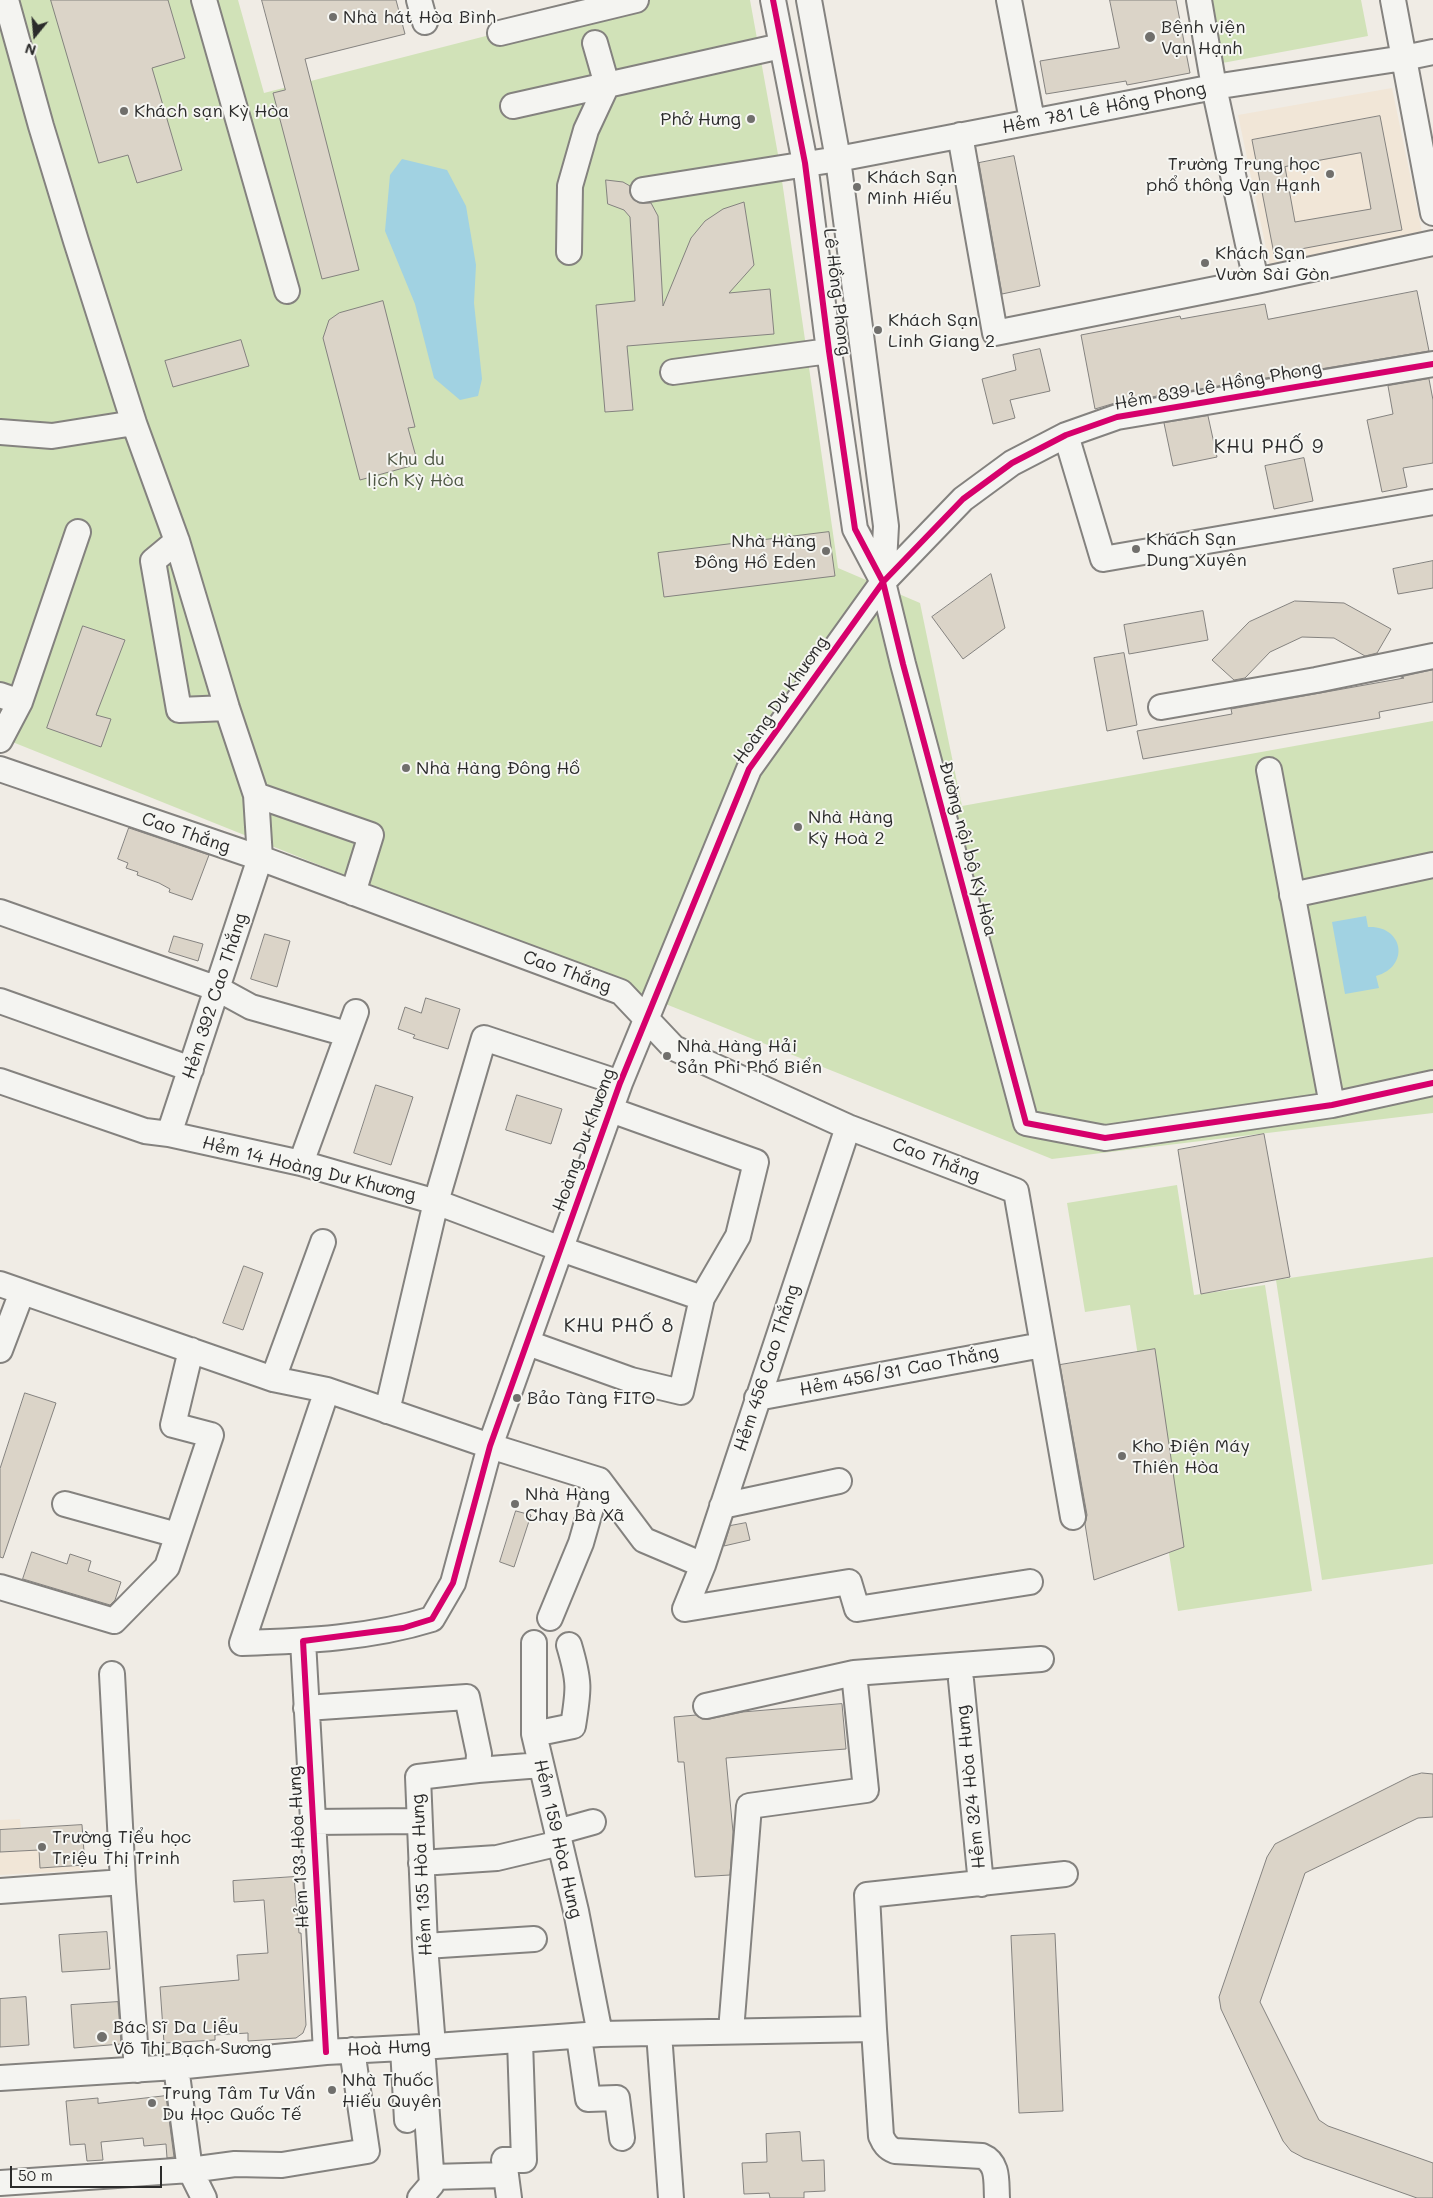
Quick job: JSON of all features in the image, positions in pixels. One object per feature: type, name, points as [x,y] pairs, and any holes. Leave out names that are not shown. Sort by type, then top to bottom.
[{"type":"street","points":[[6,0],[41,126],[134,423],[177,541],[227,708],[256,795],[260,858]]},
{"type":"street","points":[[204,0],[287,291]]},
{"type":"street","points":[[500,33],[636,0]]},
{"type":"street","name":"Lê Hồng Phong","points":[[773,0],[805,163],[829,352],[855,529],[883,582]]},
{"type":"street","name":"Lê Hồng Phong","points":[[809,0],[838,159],[886,526],[883,582]]},
{"type":"street","points":[[1009,0],[1032,120]]},
{"type":"street","points":[[1199,0],[1214,87],[1256,281]]},
{"type":"street","points":[[1393,0],[1433,213]]},
{"type":"street","points":[[569,252],[570,186],[586,130],[607,84],[595,43]]},
{"type":"street","points":[[513,106],[781,46]]},
{"type":"street","name":"Hẻm 781 Lê Hồng Phong","points":[[643,190],[838,159],[1032,120],[1214,87],[1433,52]]},
{"type":"street","points":[[960,135],[995,333],[1256,281],[1433,242]]},
{"type":"street","points":[[673,372],[829,352]]},
{"type":"street","name":"Hẻm 839 Lê Hồng Phong","points":[[883,582],[963,499],[1012,463],[1066,435],[1117,417],[1433,364]]},
{"type":"street","points":[[0,432],[52,436],[134,423]]},
{"type":"street","points":[[1066,435],[1104,559],[1433,502]]},
{"type":"street","points":[[0,740],[10,699],[78,532]]},
{"type":"street","points":[[177,541],[153,561],[180,710],[227,708]]},
{"type":"street","name":"Hoàng Dư Khương","points":[[327,1390],[242,1643],[303,1641],[403,1628],[432,1619],[453,1583],[490,1446],[620,1083],[749,769],[883,582]]},
{"type":"street","name":"Đường nội bộ Kỳ Hòa","points":[[883,582],[1026,1123],[1104,1138],[1332,1105]]},
{"type":"street","points":[[1162,707],[1316,680],[1433,656]]},
{"type":"street","name":"Cao Thắng","points":[[0,768],[260,858],[621,992],[674,1048],[848,1127],[1016,1191],[1042,1345]]},
{"type":"street","points":[[1269,770],[1332,1105],[1433,1083]]},
{"type":"street","points":[[256,795],[371,835],[353,893]]},
{"type":"street","name":"Hẻm 392 Cao Thắng","points":[[169,1134],[260,858]]},
{"type":"street","points":[[1292,895],[1433,865]]},
{"type":"street","points":[[0,912],[218,989],[251,1007],[347,1034]]},
{"type":"street","points":[[0,1001],[191,1069]]},
{"type":"street","points":[[301,1163],[356,1012]]},
{"type":"street","points":[[388,1411],[436,1202],[484,1038],[620,1083]]},
{"type":"street","name":"Hẻm 14 Hoàng Dư Khương","points":[[0,1080],[145,1131],[169,1134],[301,1163],[436,1202],[561,1250],[702,1298]]},
{"type":"street","points":[[528,1343],[631,1380],[681,1392],[702,1298],[738,1236],[756,1162],[611,1110]]},
{"type":"street","name":"Hẻm 456 Cao Thắng","points":[[848,1127],[703,1565],[685,1609],[849,1582],[857,1608],[1030,1582]]},
{"type":"street","points":[[273,1379],[323,1242]]},
{"type":"street","points":[[0,1350],[11,1288],[273,1379],[327,1390],[490,1446],[599,1480],[644,1540],[703,1565]]},
{"type":"street","points":[[1042,1345],[1073,1517]]},
{"type":"street","name":"Hẻm 456/31 Cao Thắng","points":[[757,1398],[1042,1345]]},
{"type":"street","points":[[0,1587],[114,1622],[167,1567],[211,1435],[173,1424],[191,1350]]},
{"type":"street","points":[[550,1618],[581,1542],[599,1480]]},
{"type":"street","points":[[722,1506],[839,1481]]},
{"type":"street","points":[[66,1504],[177,1535]]},
{"type":"street","name":"Hẻm 133 Hòa Hưng","points":[[303,1641],[326,2052]]},
{"type":"street","name":"Hẻm 159 Hòa Hưng","points":[[534,1643],[534,1734],[576,1911],[589,2036],[588,2099],[617,2098],[622,2138]]},
{"type":"street","points":[[534,1734],[573,1726],[579,1688],[578,1673],[569,1645]]},
{"type":"street","points":[[706,1706],[854,1673],[1042,1659]]},
{"type":"street","points":[[731,2031],[748,1806],[866,1790],[854,1673]]},
{"type":"street","points":[[112,1674],[123,1882],[137,2070]]},
{"type":"street","name":"Hẻm 324 Hòa Hưng","points":[[961,1680],[981,1884],[867,1895],[881,2136],[889,2149],[895,2151],[982,2156],[989,2159],[994,2166],[997,2198]]},
{"type":"street","points":[[306,1708],[467,1697],[478,1754],[478,1770],[541,1766]]},
{"type":"street","name":"Hẻm 135 Hòa Hưng","points":[[419,2047],[425,1946],[418,1821],[418,1778],[478,1770]]},
{"type":"street","points":[[312,1822],[418,1821]]},
{"type":"street","points":[[421,1863],[497,1858],[558,1837],[593,1822]]},
{"type":"street","points":[[981,1884],[1065,1874]]},
{"type":"street","points":[[0,1891],[123,1882]]},
{"type":"street","points":[[425,1946],[534,1939]]},
{"type":"street","points":[[671,2198],[660,2033],[874,2029]]},
{"type":"street","name":"Hoà Hưng","points":[[0,2078],[176,2067],[352,2050],[660,2033]]},
{"type":"street","points":[[509,2198],[504,2175],[504,2160],[524,2160],[520,2041]]},
{"type":"street","points":[[407,2120],[419,2047]]},
{"type":"street","points":[[419,2047],[432,2177],[432,2184],[420,2198]]},
{"type":"street","points":[[0,2183],[190,2170],[235,2164],[282,2165],[366,2151],[352,2050]]},
{"type":"street","points":[[176,2067],[190,2170],[204,2198]]},
{"type":"street","points":[[432,2177],[504,2175]]},
{"type":"shaded area","name":"Trường Trung học phổ thông Vạn Hạnh","points":[[1392,88],[1422,232],[1270,267],[1238,115]]},
{"type":"shaded area","name":"Trường Tiểu học Triệu Thị Trinh","points":[[20,1819],[21,1828],[82,1825],[85,1870],[0,1875],[0,1820]]},
{"type":"green space","name":"Khu du lịch Kỳ Hòa","points":[[0,0],[238,0],[264,93],[626,0],[750,0],[779,160],[838,568],[920,603],[962,806],[1433,721],[1433,1113],[1052,1159],[0,737]]},
{"type":"green space","points":[[1205,0],[1361,0],[1368,36],[1217,64]]},
{"type":"green space","points":[[1177,1185],[1194,1295],[1265,1285],[1312,1591],[1178,1611],[1130,1305],[1085,1312],[1067,1203]]},
{"type":"green space","points":[[1433,1257],[1433,1564],[1322,1580],[1276,1280]]},
{"type":"water","points":[[402,159],[447,170],[466,206],[476,265],[474,303],[482,379],[478,396],[460,400],[434,378],[415,304],[385,231],[390,175]]},
{"type":"water","points":[[1366,916],[1368,927],[1380,928],[1389,932],[1395,939],[1398,947],[1398,956],[1394,964],[1387,971],[1376,976],[1379,988],[1345,994],[1332,922]]},
{"type":"building","name":"Khách sạn Kỳ Hòa","points":[[51,0],[168,0],[185,58],[152,68],[182,170],[137,183],[128,155],[99,163]]},
{"type":"building","points":[[262,0],[396,0],[405,34],[305,59],[359,270],[322,279],[273,93],[285,90]]},
{"type":"building","name":"Bệnh viện Vạn Hạnh","points":[[1110,0],[1176,0],[1190,73],[1127,85],[1126,81],[1046,94],[1040,61],[1119,48]]},
{"type":"building","points":[[1380,116],[1402,230],[1274,254],[1252,140]],"holes":[[[1361,153],[1371,209],[1295,222],[1285,167]]]},
{"type":"building","points":[[1014,156],[1040,286],[1002,294],[979,163]]},
{"type":"building","points":[[606,180],[623,182],[630,186],[630,193],[633,199],[639,203],[651,203],[658,216],[663,306],[691,238],[705,221],[723,209],[744,202],[754,265],[729,293],[770,289],[774,334],[627,346],[633,410],[605,412],[596,305],[635,301],[630,217],[624,210],[608,204]]},
{"type":"building","points":[[1417,291],[1429,351],[1115,403],[1095,409],[1081,335],[1180,316],[1181,319],[1265,304],[1268,319]]},
{"type":"building","points":[[383,301],[415,427],[408,428],[418,464],[360,480],[323,338],[329,320],[339,313]]},
{"type":"building","points":[[241,340],[249,366],[173,387],[165,361]]},
{"type":"building","points":[[1040,349],[1050,391],[1010,400],[1015,418],[993,424],[982,379],[1016,370],[1013,355]]},
{"type":"building","points":[[1429,379],[1433,400],[1433,463],[1403,468],[1407,487],[1382,492],[1367,420],[1393,414],[1388,386]]},
{"type":"building","points":[[1208,416],[1217,457],[1173,466],[1164,423]]},
{"type":"building","points":[[1304,458],[1313,501],[1274,509],[1265,466]]},
{"type":"building","points":[[829,532],[835,576],[664,597],[658,553]]},
{"type":"building","points":[[1433,561],[1433,588],[1398,594],[1393,569]]},
{"type":"building","points":[[991,574],[1005,628],[963,659],[932,617]]},
{"type":"building","points":[[1295,601],[1344,603],[1391,629],[1377,653],[1365,656],[1334,638],[1302,637],[1270,652],[1245,678],[1234,680],[1212,660],[1249,622]]},
{"type":"building","points":[[1203,611],[1208,640],[1129,654],[1124,625]]},
{"type":"building","points":[[83,626],[125,640],[96,715],[111,719],[101,747],[47,728]]},
{"type":"building","points":[[1124,653],[1137,725],[1107,731],[1094,658]]},
{"type":"building","points":[[1433,670],[1433,702],[1379,712],[1380,718],[1143,759],[1137,731],[1232,714],[1231,709],[1404,678],[1401,677]]},
{"type":"building","points":[[129,828],[209,855],[192,900],[169,892],[170,889],[159,883],[137,875],[138,872],[126,868],[128,863],[118,859]]},
{"type":"building","points":[[265,934],[290,941],[277,987],[251,979]]},
{"type":"building","points":[[174,936],[203,944],[198,961],[169,952]]},
{"type":"building","points":[[426,998],[460,1009],[448,1049],[413,1038],[415,1035],[398,1029],[405,1007],[421,1013]]},
{"type":"building","points":[[376,1085],[413,1097],[391,1165],[354,1153]]},
{"type":"building","points":[[517,1095],[562,1109],[551,1144],[506,1130]]},
{"type":"building","points":[[1264,1134],[1290,1277],[1201,1294],[1178,1150]]},
{"type":"building","points":[[244,1266],[263,1273],[243,1330],[223,1323]]},
{"type":"building","name":"Kho Điện Máy Thiên Hòa","points":[[1155,1349],[1184,1547],[1094,1580],[1085,1524],[1087,1515],[1060,1365]]},
{"type":"building","points":[[25,1393],[56,1403],[3,1558],[0,1557],[0,1469]]},
{"type":"building","points":[[516,1511],[531,1515],[514,1567],[500,1562]]},
{"type":"building","points":[[746,1523],[750,1540],[724,1546],[730,1526]]},
{"type":"building","points":[[32,1552],[67,1564],[70,1554],[91,1561],[88,1571],[121,1582],[115,1600],[110,1605],[23,1579]]},
{"type":"building","points":[[842,1704],[846,1749],[726,1758],[733,1832],[730,1875],[695,1877],[684,1762],[678,1762],[674,1717],[696,1715],[702,1719],[709,1719],[743,1712]]},
{"type":"building","points":[[1422,1773],[1433,1774],[1433,1817],[1418,1818],[1305,1873],[1260,2002],[1319,2120],[1328,2126],[1433,2163],[1433,2198],[1417,2198],[1304,2158],[1291,2151],[1283,2141],[1221,2009],[1219,1997],[1267,1857],[1275,1844],[1411,1776]]},
{"type":"building","name":"Trường Tiểu học Triệu Thị Trinh","points":[[82,1825],[85,1865],[40,1868],[39,1850],[0,1852],[0,1830]]},
{"type":"building","points":[[294,1877],[299,1933],[301,1933],[306,2025],[303,2033],[296,2038],[248,2041],[248,2033],[215,2035],[215,2040],[164,2043],[160,1987],[239,1980],[237,1955],[268,1953],[264,1900],[234,1902],[233,1881]]},
{"type":"building","points":[[107,1932],[110,1969],[62,1972],[59,1935]]},
{"type":"building","points":[[1055,1934],[1063,2111],[1019,2113],[1011,1936]]},
{"type":"building","points":[[26,1997],[29,2045],[0,2047],[0,1999]]},
{"type":"building","points":[[118,2002],[121,2044],[74,2048],[71,2005]]},
{"type":"building","points":[[166,2096],[174,2157],[167,2158],[166,2144],[144,2146],[143,2138],[101,2142],[103,2160],[87,2161],[85,2144],[70,2145],[66,2101],[98,2098],[98,2103]]},
{"type":"building","points":[[800,2132],[802,2161],[824,2160],[825,2191],[804,2192],[804,2198],[770,2198],[769,2193],[744,2194],[742,2163],[767,2162],[766,2134]]},
{"type":"cycle path","points":[[773,0],[805,163],[829,351],[855,529],[883,582],[903,664],[1026,1123],[1105,1138],[1332,1105],[1433,1083]]},
{"type":"cycle path","points":[[326,2052],[303,1641],[403,1628],[432,1619],[453,1583],[490,1446],[620,1083],[749,769],[883,582],[963,499],[1012,463],[1066,435],[1117,417],[1433,364]]},
{"type":"place","name":"Nhà hát Hòa Bình","points":[[333,17]]},
{"type":"place","name":"Bệnh viện Vạn Hạnh","points":[[1150,37]]},
{"type":"place","name":"Khách sạn Kỳ Hòa","points":[[124,111]]},
{"type":"place","name":"Phở Hưng","points":[[751,119]]},
{"type":"place","name":"Trường Trung học phổ thông Vạn Hạnh","points":[[1330,174]]},
{"type":"place","name":"Khách Sạn Minh Hiếu","points":[[857,187]]},
{"type":"place","name":"Khách Sạn Vườn Sài Gòn","points":[[1205,263]]},
{"type":"place","name":"Khách Sạn Linh Giang 2","points":[[878,330]]},
{"type":"place","name":"Khách Sạn Dung Xuyên","points":[[1136,549]]},
{"type":"place","name":"Nhà Hàng Đông Hồ Eden","points":[[826,551]]},
{"type":"place","name":"Nhà Hàng Đông Hồ","points":[[406,768]]},
{"type":"place","name":"Nhà Hàng Kỳ Hoà 2","points":[[798,827]]},
{"type":"place","name":"Nhà Hàng Hải Sản Phi Phố Biển","points":[[667,1056]]},
{"type":"place","name":"Bảo Tàng FITO","points":[[517,1398]]},
{"type":"place","name":"Kho Điện Máy Thiên Hòa","points":[[1122,1456]]},
{"type":"place","name":"Nhà Hàng Chay Bà Xã","points":[[515,1504]]},
{"type":"place","name":"Trường Tiểu học Triệu Thị Trinh","points":[[42,1847]]},
{"type":"place","name":"Bác Sĩ Da Liễu Võ Thị Bạch Sương","points":[[102,2037]]},
{"type":"place","name":"Nhà Thuốc Hiếu Quyên","points":[[332,2090]]},
{"type":"place","name":"Trung Tâm Tư Vấn Du Học Quốc Tế","points":[[152,2103]]},
{"type":"district","name":"KHU PHỐ 9","points":[[1269,447]]},
{"type":"district","name":"KHU PHỐ 8","points":[[619,1326]]}]
